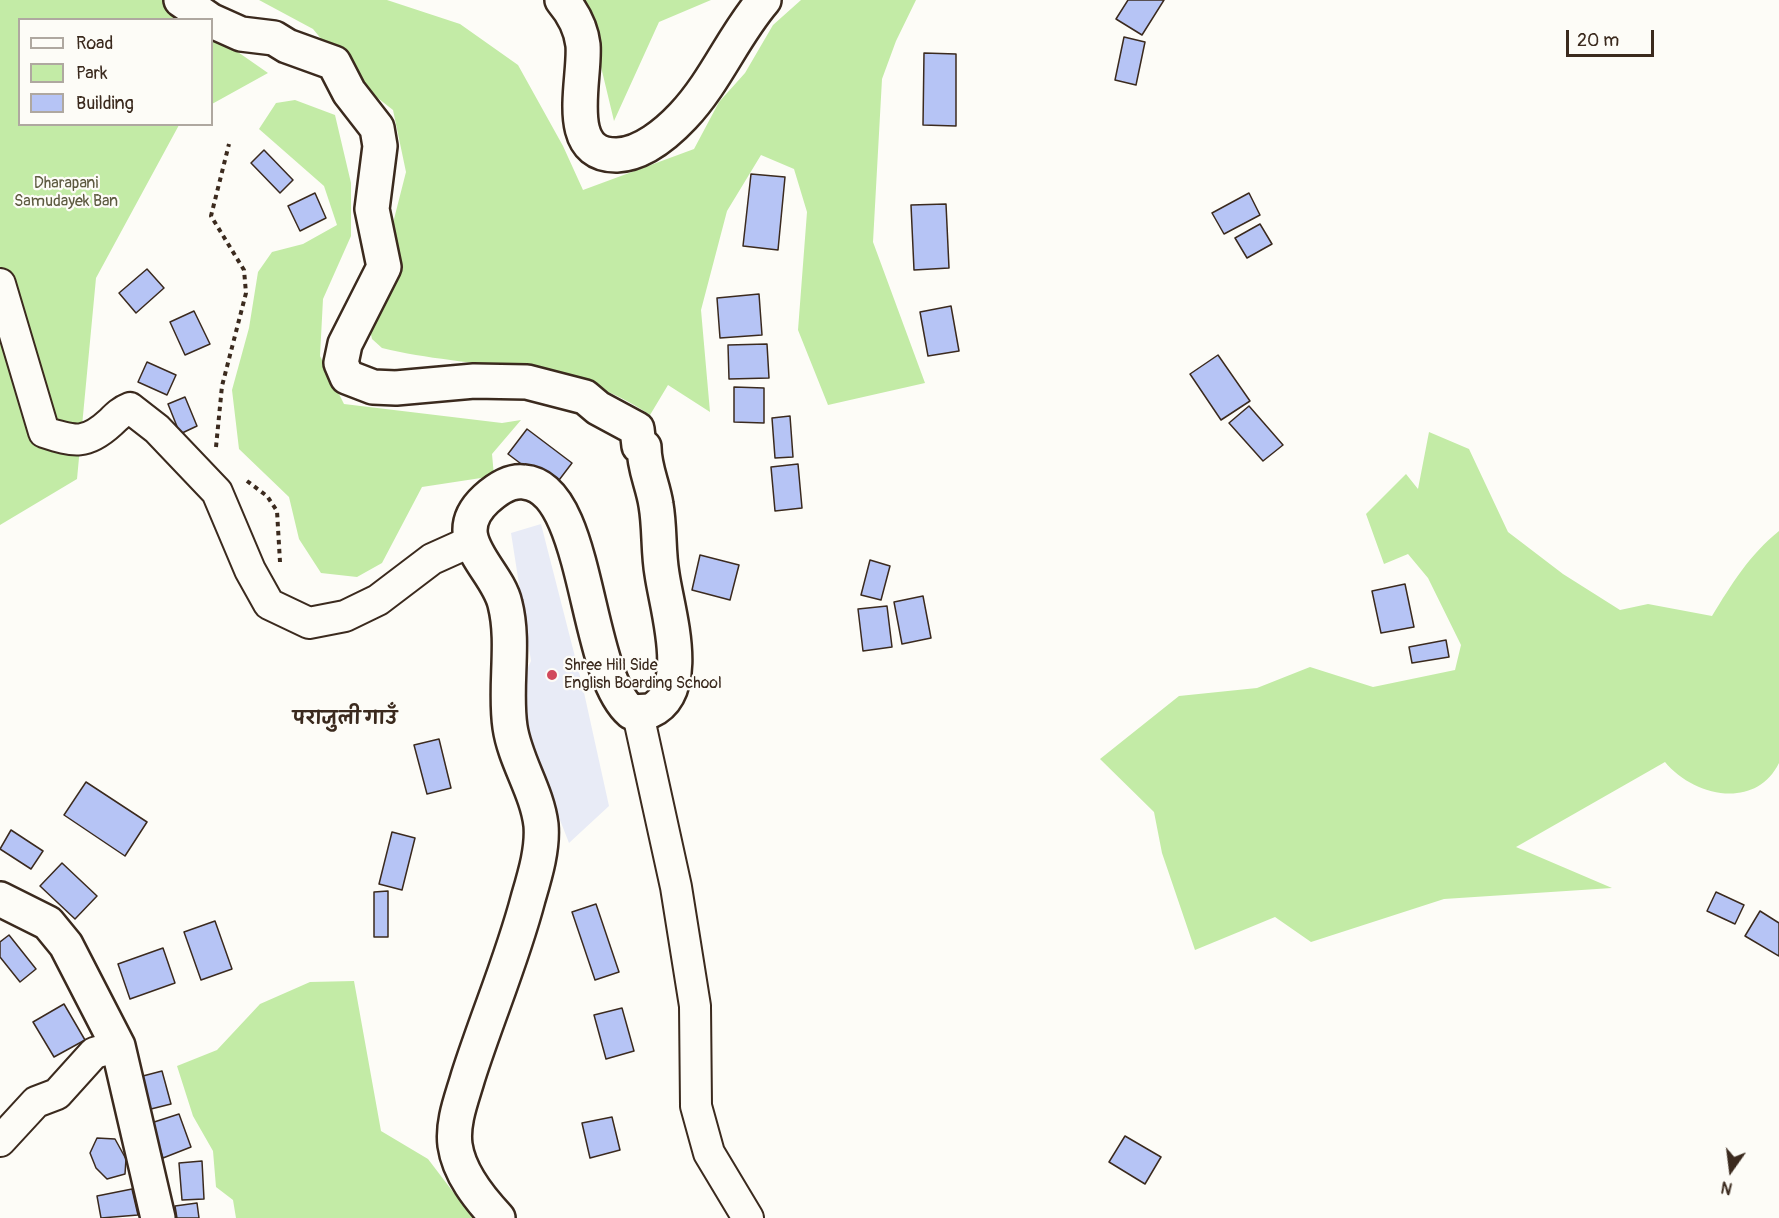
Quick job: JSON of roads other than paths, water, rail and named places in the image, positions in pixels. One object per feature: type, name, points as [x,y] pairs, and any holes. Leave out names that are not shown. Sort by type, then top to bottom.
[{"type":"street","points":[[181,0],[208,18]]},
{"type":"street","points":[[562,0],[579,26],[583,45],[581,124],[585,139],[593,150],[605,155],[621,155],[648,144],[683,116],[706,89],[732,42],[764,0]]},
{"type":"street","points":[[213,21],[241,34],[274,38],[334,63],[349,92],[377,128],[380,146],[372,209],[384,267],[345,344],[341,363],[347,377],[373,387],[396,388],[474,381],[527,382],[585,397],[598,408],[637,429],[639,446],[644,447],[644,464],[656,506],[661,573],[675,659],[673,683],[664,701],[656,709],[638,714],[625,707],[610,680],[598,643],[576,550],[561,513],[546,492],[528,482],[505,485],[491,494],[475,513],[472,540],[478,559],[505,603],[510,729],[537,807],[541,835],[534,880],[519,935],[476,1054],[455,1126],[455,1148],[467,1179],[498,1218]]},
{"type":"street","points":[[0,284],[44,432],[72,441],[94,437],[122,411],[130,408],[138,413],[157,429],[217,492],[250,570],[269,604],[309,623],[345,616],[378,600],[432,559],[472,540]]},
{"type":"street","points":[[638,714],[676,886],[695,1006],[696,1106],[709,1153],[747,1218]]},
{"type":"street","points":[[0,899],[48,923],[66,945],[118,1046],[158,1218]]},
{"type":"street","points":[[0,1141],[36,1102],[57,1094],[94,1053],[118,1046]]},
{"type":"place","name":"Shree Hill Side English Boarding School","points":[[552,675]]},
{"type":"district","name":"पराजुली गाउँ","points":[[345,719]]},
{"type":"park label","name":"Dharapani Samudayek Ban","points":[[66,193]]}]
